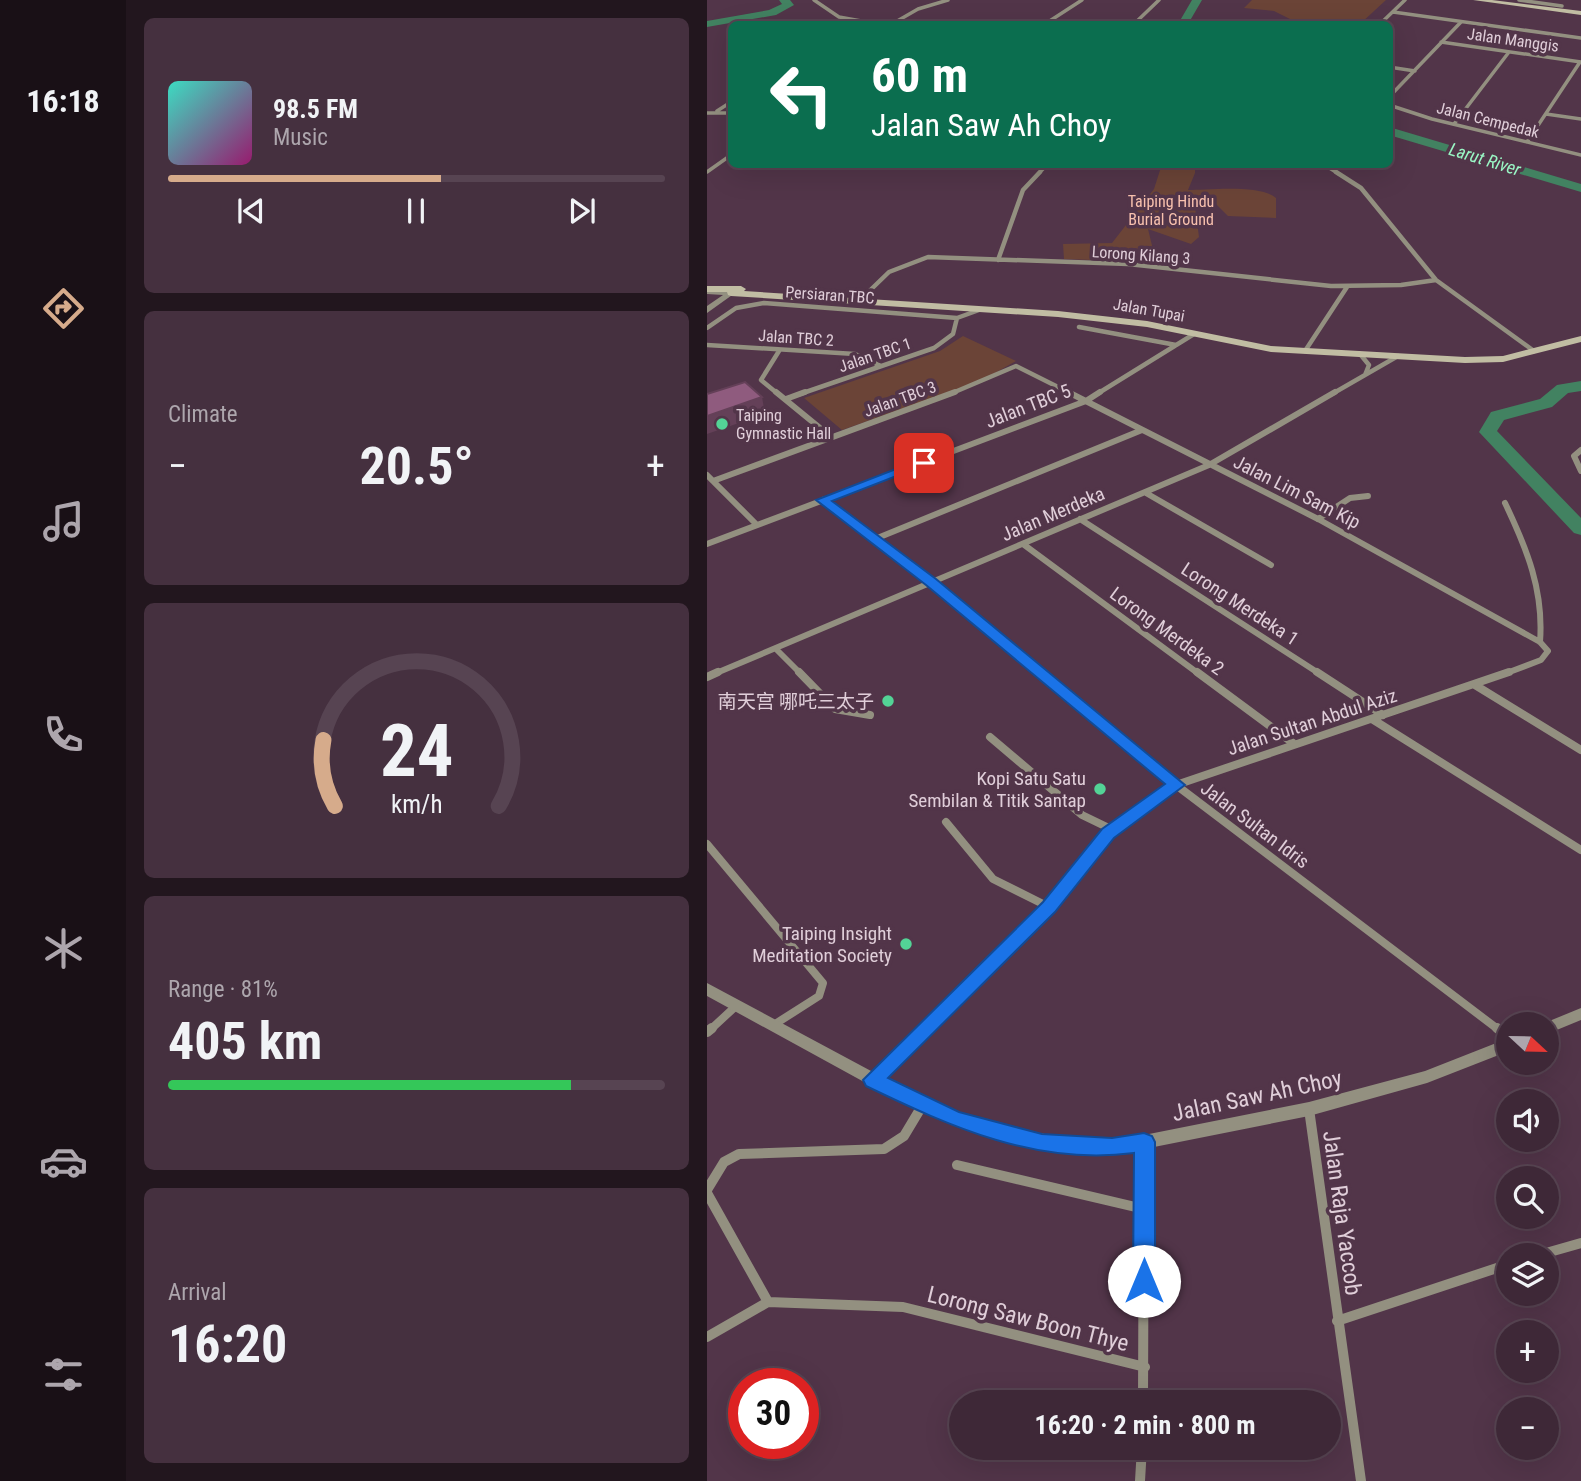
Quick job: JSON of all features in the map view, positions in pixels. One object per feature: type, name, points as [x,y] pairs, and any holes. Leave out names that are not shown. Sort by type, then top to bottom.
[{"type":"main road","points":[[1476,0],[1560,8],[1581,13]]},
{"type":"main road","points":[[707,291],[778,291],[837,300]]},
{"type":"main road","name":"Jalan Tupai","points":[[731,293],[1058,314],[1102,318],[1252,346],[1485,361],[1581,339]]},
{"type":"street","points":[[814,0],[839,17],[850,21]]},
{"type":"street","points":[[897,21],[918,9],[948,0]]},
{"type":"street","points":[[1050,21],[1082,0]]},
{"type":"street","points":[[1137,21],[1159,0]]},
{"type":"street","points":[[1384,21],[1405,0]]},
{"type":"street","points":[[1518,0],[1560,8],[1566,0]]},
{"type":"street","points":[[1394,12],[1581,38]]},
{"type":"street","points":[[1393,93],[1461,22]]},
{"type":"street","name":"Jalan Manggis","points":[[1441,42],[1581,62]]},
{"type":"street","points":[[1454,124],[1509,52]]},
{"type":"street","points":[[1527,142],[1581,62]]},
{"type":"street","points":[[1393,68],[1415,71]]},
{"type":"street","points":[[715,113],[728,104]]},
{"type":"street","name":"Jalan Cempedak","points":[[1393,106],[1581,155]]},
{"type":"street","points":[[707,113],[728,113]]},
{"type":"street","points":[[1546,114],[1581,119]]},
{"type":"street","points":[[707,172],[728,157]]},
{"type":"street","points":[[998,260],[1023,190],[1044,168]]},
{"type":"street","points":[[1328,168],[1361,188],[1436,280],[1534,351]]},
{"type":"street","name":"Lorong Kilang 3","points":[[858,302],[882,275],[915,259],[1157,267],[1261,282],[1347,287],[1390,287],[1436,280]]},
{"type":"street","points":[[1305,351],[1347,287]]},
{"type":"street","name":"Jalan Tupai","points":[[707,291],[731,293]]},
{"type":"street","points":[[707,310],[731,293]]},
{"type":"street","name":"Persiaran TBC","points":[[707,328],[736,308],[764,303],[957,318]]},
{"type":"street","points":[[947,307],[957,314],[957,318],[985,309]]},
{"type":"street","points":[[1058,314],[1074,319],[1079,327],[1176,345]]},
{"type":"street","name":"Jalan TBC 1","points":[[786,399],[934,348],[953,334],[957,318]]},
{"type":"street","points":[[1079,327],[1102,318]]},
{"type":"street","name":"Jalan TBC 5","points":[[707,544],[1086,401],[1194,334]]},
{"type":"street","name":"Jalan TBC 2","points":[[707,345],[855,354],[881,366]]},
{"type":"street","points":[[779,351],[761,380],[831,437]]},
{"type":"street","points":[[1360,354],[1369,365],[1363,377]]},
{"type":"street","name":"Jalan Merdeka","points":[[707,677],[1209,465],[1398,356]]},
{"type":"street","name":"Jalan Lim Sam Kip","points":[[1016,366],[1318,519],[1540,642]]},
{"type":"street","name":"Jalan TBC 3","points":[[713,481],[983,382],[1016,366]]},
{"type":"street","points":[[874,539],[1142,430]]},
{"type":"street","points":[[1581,450],[1574,456],[1581,471]]},
{"type":"street","points":[[707,475],[757,525]]},
{"type":"street","points":[[1146,493],[1271,565]]},
{"type":"street","points":[[1318,519],[1350,498],[1368,496]]},
{"type":"street","name":"Jalan Sultan Idris","points":[[823,500],[931,582],[1177,785],[1496,1027]]},
{"type":"street","points":[[1505,503],[1539,583],[1543,617],[1540,642]]},
{"type":"street","name":"Lorong Merdeka 1","points":[[1080,519],[1383,715]]},
{"type":"street","name":"Lorong Merdeka 2","points":[[1023,544],[1293,743]]},
{"type":"street","name":"Jalan Sultan Abdul Aziz","points":[[873,1080],[1049,907],[1114,830],[1177,785],[1293,743],[1475,685],[1541,660],[1548,651],[1540,642]]},
{"type":"street","points":[[776,649],[835,709],[870,715]]},
{"type":"street","points":[[1475,685],[1581,750]]},
{"type":"street","points":[[1372,719],[1581,850]]},
{"type":"street","points":[[990,737],[1082,816],[1114,830]]},
{"type":"street","points":[[946,822],[993,879],[1049,907]]},
{"type":"street","points":[[707,844],[823,983],[819,996],[772,1026]]},
{"type":"street","name":"Jalan Saw Ah Choy","points":[[707,989],[922,1106],[955,1119],[1042,1143],[1112,1147],[1309,1110],[1427,1077],[1496,1049]]},
{"type":"street","points":[[707,1032],[736,1006]]},
{"type":"street","points":[[1559,1023],[1581,1014]]},
{"type":"street","points":[[707,1337],[768,1302],[707,1192],[724,1163],[739,1154],[874,1152],[893,1149],[905,1138],[922,1106]]},
{"type":"street","name":"Jalan Raja Yaccob","points":[[1309,1110],[1361,1481]]},
{"type":"street","points":[[1144,1142],[1144,1390]]},
{"type":"street","points":[[957,1165],[1144,1209]]},
{"type":"street","points":[[1559,1249],[1581,1243]]},
{"type":"street","name":"Jalan Raja Yaccob","points":[[1337,1321],[1496,1268]]},
{"type":"street","name":"Lorong Saw Boon Thye","points":[[768,1302],[903,1307],[1145,1367]]},
{"type":"street","points":[[1140,1481],[1141,1460]]},
{"type":"green space","points":[[1252,0],[1386,0],[1363,21],[1292,21],[1274,11],[1244,8]]},
{"type":"green space","name":"Taiping Hindu Burial Ground","points":[[1161,168],[1195,168],[1188,190],[1247,189],[1269,194],[1276,198],[1276,218],[1228,216],[1214,202],[1195,207],[1199,237],[1191,244],[1148,229],[1156,262],[1064,259],[1063,244],[1112,243],[1154,189]]},
{"type":"green space","points":[[963,336],[1016,361],[981,381],[842,430],[804,398],[940,351]]},
{"type":"building","points":[[745,382],[762,397],[707,416],[707,394]]},
{"type":"waterway","points":[[707,24],[772,13],[789,5],[784,0]]},
{"type":"waterway","points":[[1185,21],[1197,0]]},
{"type":"waterway","name":"Larut River","points":[[1393,132],[1581,188]]},
{"type":"waterway","points":[[1581,386],[1563,389],[1546,403],[1497,416],[1488,432],[1581,529]]},
{"type":"place","name":"Taiping Gymnastic Hall","points":[[722,424]]},
{"type":"place","name":"南天宫 哪吒三太子","points":[[888,701]]},
{"type":"place","name":"Kopi Satu Satu Sembilan & Titik Santap","points":[[1100,789]]},
{"type":"place","name":"Taiping Insight Meditation Society","points":[[906,944]]},
{"type":"route","points":[[924,463],[823,500],[931,582],[1177,785],[1108,834],[1049,907],[873,1080],[922,1106],[955,1119],[1042,1143],[1112,1147],[1144,1142],[1144,1281]]}]
